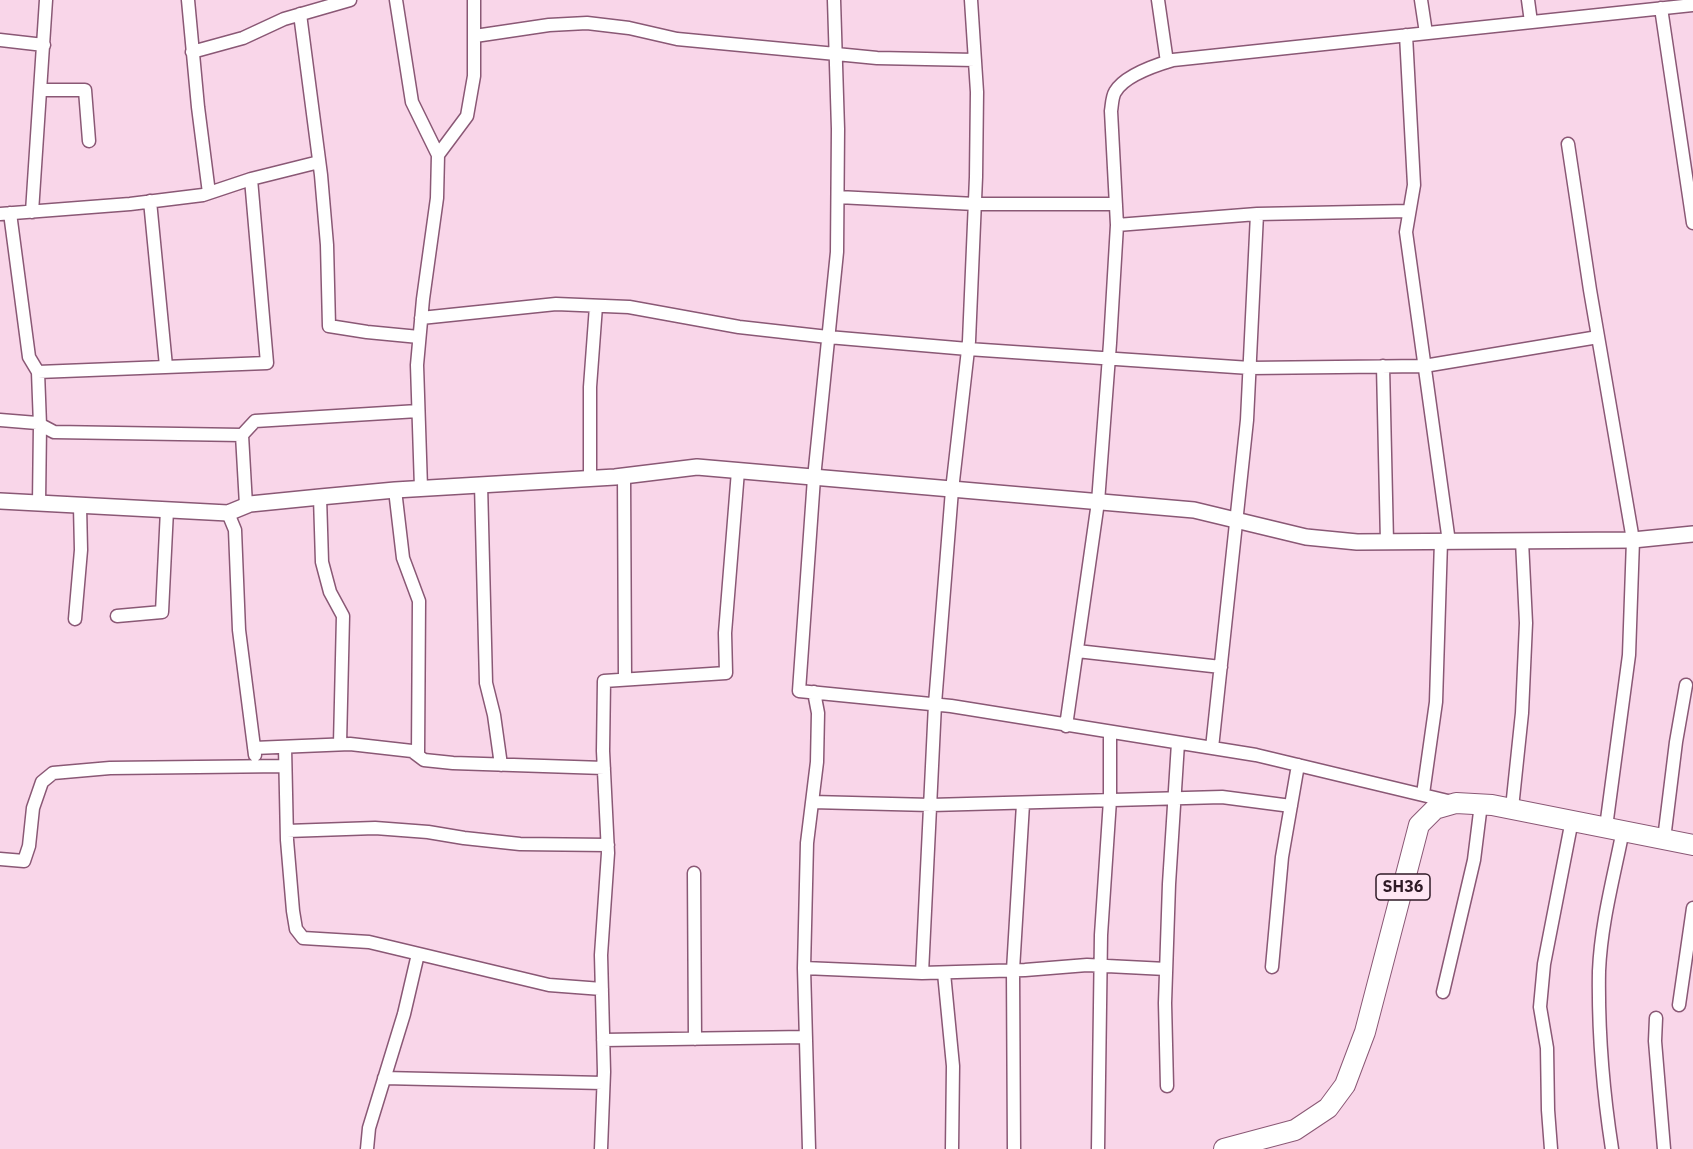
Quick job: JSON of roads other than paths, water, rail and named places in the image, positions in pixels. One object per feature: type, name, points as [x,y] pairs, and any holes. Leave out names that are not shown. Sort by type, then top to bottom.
[{"type":"highway","name":"SH36","points":[[1226,1149],[1295,1130],[1328,1108],[1345,1085],[1365,1032],[1419,825],[1435,809],[1456,803],[1512,808],[1693,844]]},
{"type":"street","points":[[32,212],[46,0]]},
{"type":"street","points":[[188,0],[209,193]]},
{"type":"street","points":[[192,52],[243,38],[284,19],[350,0]]},
{"type":"street","points":[[396,0],[412,102],[438,155],[437,198],[417,365],[421,488]]},
{"type":"street","points":[[438,155],[466,116],[474,76],[474,0]]},
{"type":"street","points":[[834,0],[838,129],[837,252],[814,478],[799,691],[935,704],[1256,755],[1456,803]]},
{"type":"street","points":[[922,973],[935,704],[952,489],[968,350],[975,204],[977,92],[971,0]]},
{"type":"street","points":[[1158,0],[1167,62]]},
{"type":"street","points":[[1421,0],[1426,33]]},
{"type":"street","points":[[1528,0],[1531,22]]},
{"type":"street","points":[[1066,726],[1098,502],[1117,225],[1111,111],[1113,94],[1119,86],[1154,65],[1167,62],[1693,5]]},
{"type":"street","points":[[1661,8],[1693,223]]},
{"type":"street","points":[[300,14],[327,244],[329,326],[419,337]]},
{"type":"street","points":[[475,36],[549,25],[587,23],[629,28],[677,39],[877,58],[975,60]]},
{"type":"street","points":[[1406,35],[1414,185],[1406,232],[1425,366],[1445,542],[1436,702],[1423,794]]},
{"type":"street","points":[[0,40],[44,45]]},
{"type":"street","points":[[41,90],[85,90],[88,141]]},
{"type":"street","points":[[1568,144],[1633,540],[1629,655],[1615,829],[1599,970],[1606,1108],[1612,1149]]},
{"type":"street","points":[[39,503],[38,372],[29,357],[5,214],[150,201],[209,193],[251,179],[319,162]]},
{"type":"street","points":[[38,372],[267,363],[251,179]]},
{"type":"street","points":[[838,197],[975,204],[1116,204]]},
{"type":"street","points":[[150,201],[166,366]]},
{"type":"street","points":[[1117,225],[1257,214],[1410,211]]},
{"type":"street","points":[[1212,748],[1247,420],[1257,214]]},
{"type":"street","points":[[421,318],[556,304],[629,307],[739,327],[828,338],[968,350],[1250,368],[1425,366],[1598,337]]},
{"type":"street","points":[[590,478],[590,387],[596,306]]},
{"type":"street","points":[[1383,366],[1387,542]]},
{"type":"street","points":[[246,506],[242,435],[255,421],[418,411]]},
{"type":"street","points":[[0,420],[40,425],[54,432],[242,435]]},
{"type":"street","points":[[0,501],[228,513],[246,506],[320,497],[421,488],[590,478],[697,467],[1194,510],[1305,537],[1357,543],[1633,540],[1693,534]]},
{"type":"street","points":[[602,1149],[601,955],[608,845],[604,768],[604,681],[726,673],[724,633],[738,471]]},
{"type":"street","points":[[624,475],[626,679]]},
{"type":"street","points":[[481,484],[486,682],[494,716],[501,765]]},
{"type":"street","points":[[395,490],[403,558],[419,601],[418,755]]},
{"type":"street","points":[[320,497],[322,562],[330,592],[343,616],[340,744]]},
{"type":"street","points":[[75,619],[81,550],[80,506]]},
{"type":"street","points":[[117,616],[162,612],[167,510]]},
{"type":"street","points":[[228,513],[236,530],[239,630],[256,765]]},
{"type":"street","points":[[1512,808],[1522,714],[1526,623],[1522,541]]},
{"type":"street","points":[[1077,651],[1221,667]]},
{"type":"street","points":[[1664,839],[1676,742],[1686,685]]},
{"type":"street","points":[[809,1149],[804,968],[807,843],[817,762],[818,712],[814,692]]},
{"type":"street","points":[[1098,1149],[1101,935],[1110,800],[1110,732]]},
{"type":"street","points":[[1167,1086],[1166,969],[1178,743]]},
{"type":"street","points":[[254,748],[340,744],[412,751],[424,760],[604,768]]},
{"type":"street","points":[[285,747],[287,831],[293,911],[296,928],[303,938],[369,942],[549,985],[602,989]]},
{"type":"street","points":[[0,859],[24,861],[29,846],[33,808],[42,782],[53,773],[110,768],[285,765]]},
{"type":"street","points":[[1272,967],[1282,857],[1298,765]]},
{"type":"street","points":[[812,802],[931,805],[1023,804],[1222,797],[1291,807]]},
{"type":"street","points":[[1014,1149],[1014,970],[1023,804]]},
{"type":"street","points":[[1443,992],[1474,860],[1481,804]]},
{"type":"street","points":[[1551,1149],[1546,1048],[1540,1007],[1544,964],[1572,820]]},
{"type":"street","points":[[287,831],[375,828],[428,832],[520,844],[608,845]]},
{"type":"street","points":[[694,873],[695,1039]]},
{"type":"street","points":[[1679,1005],[1693,908]]},
{"type":"street","points":[[367,1149],[369,1128],[404,1014],[418,954]]},
{"type":"street","points":[[804,968],[922,973],[1087,965],[1166,969]]},
{"type":"street","points":[[944,973],[952,1066],[952,1149]]},
{"type":"street","points":[[1656,1018],[1655,1041],[1664,1149]]},
{"type":"street","points":[[603,1040],[806,1037]]},
{"type":"street","points":[[384,1078],[603,1083]]}]
